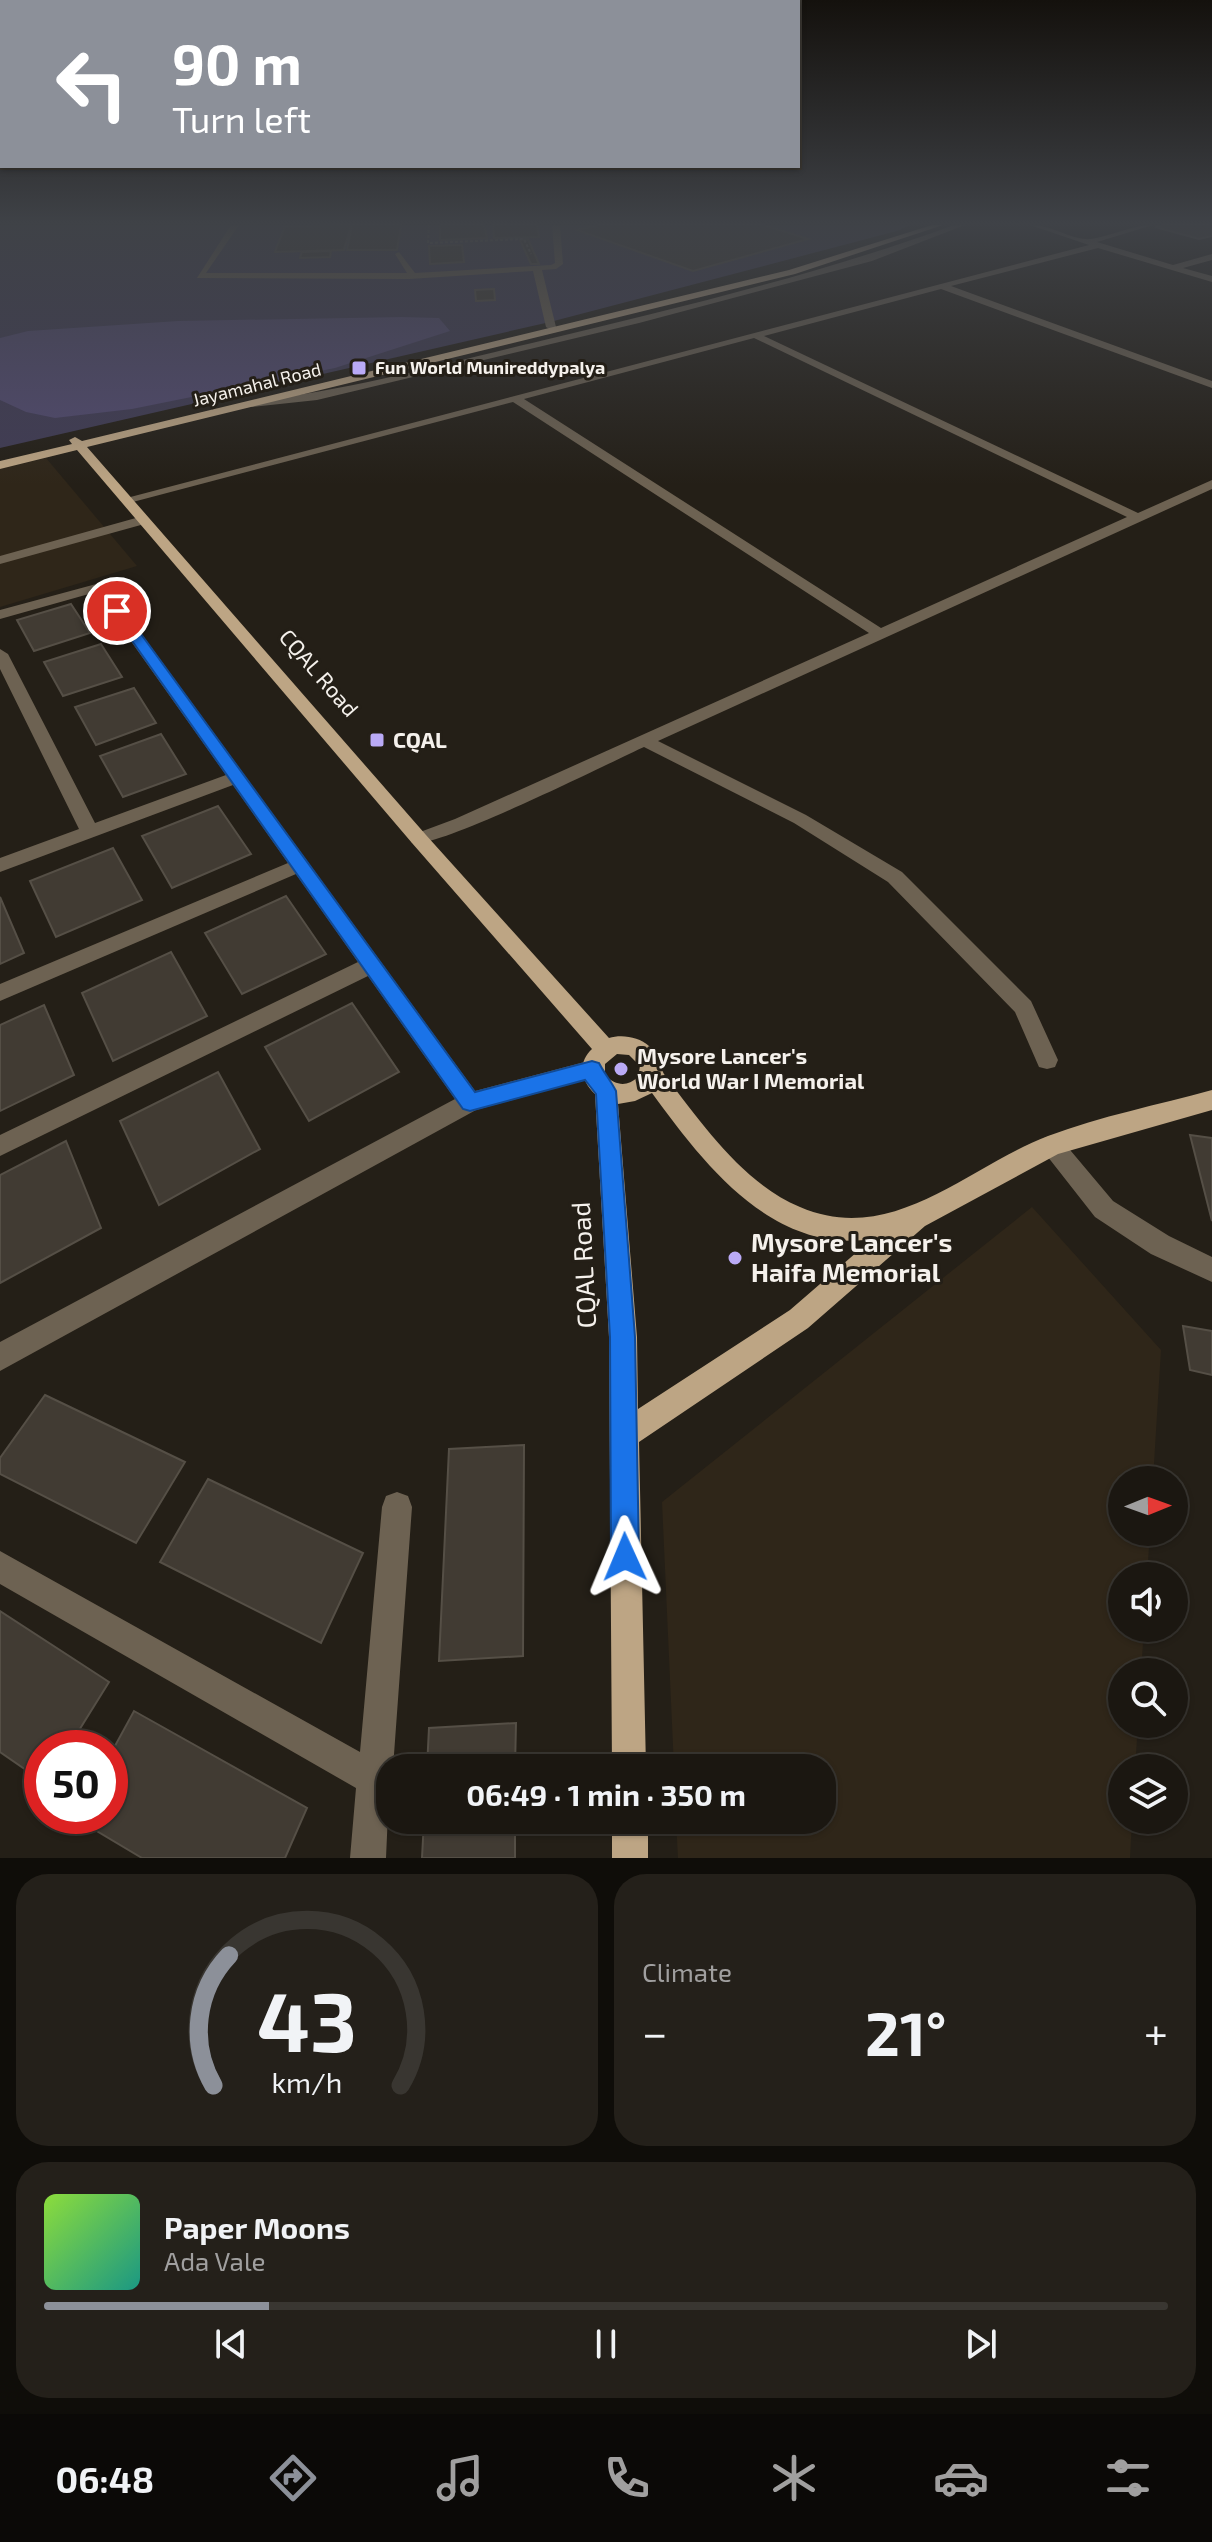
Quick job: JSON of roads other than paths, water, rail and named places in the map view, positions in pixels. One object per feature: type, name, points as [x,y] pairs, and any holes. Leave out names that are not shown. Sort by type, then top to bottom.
[{"type":"main road","name":"Jayamahal Road","points":[[0,465],[77,443],[524,340],[621,312]]},
{"type":"main road","name":"Jayamahal Road","points":[[524,340],[551,327],[566,326]]},
{"type":"main road","name":"Jayamahal Road","points":[[0,457],[252,404]]},
{"type":"main road","name":"CQAL Road","points":[[77,443],[419,839],[606,1049]]},
{"type":"main road","points":[[592,1069],[594,1061],[606,1049],[614,1045],[634,1047],[648,1058],[651,1074],[711,1155],[767,1203],[809,1224],[859,1229],[916,1218]]},
{"type":"main road","name":"CQAL Road","points":[[592,1069],[594,1078],[606,1091],[623,1337],[629,1754]]},
{"type":"main road","points":[[606,1091],[635,1093],[643,1088],[651,1074]]},
{"type":"main road","points":[[623,1436],[799,1319],[916,1218],[1052,1145],[1212,1100]]},
{"type":"main road","points":[[630,1834],[630,1858]]},
{"type":"street","points":[[547,312],[551,327]]},
{"type":"street","points":[[252,404],[317,397],[524,340],[661,312]]},
{"type":"street","points":[[125,500],[844,312]]},
{"type":"street","points":[[1012,312],[1212,385]]},
{"type":"street","points":[[755,335],[1137,517]]},
{"type":"street","points":[[515,398],[879,633]]},
{"type":"street","points":[[419,839],[461,823],[1212,484]]},
{"type":"street","points":[[0,560],[143,520]]},
{"type":"street","points":[[0,615],[100,587],[470,1102]]},
{"type":"street","points":[[0,654],[90,832]]},
{"type":"street","points":[[642,739],[800,819],[895,877],[1023,1007],[1047,1060]]},
{"type":"street","points":[[0,865],[236,777]]},
{"type":"street","points":[[0,993],[300,865]]},
{"type":"street","points":[[0,1146],[372,965]]},
{"type":"street","points":[[0,1357],[470,1102],[592,1069]]},
{"type":"street","points":[[1052,1145],[1104,1209],[1160,1245],[1212,1270]]},
{"type":"street","points":[[368,1858],[397,1507]]},
{"type":"street","points":[[0,1567],[374,1779]]},
{"type":"place","name":"Fun World Munireddypalya","points":[[359,368]]},
{"type":"place","name":"CQAL","points":[[377,740]]},
{"type":"place","name":"Mysore Lancer's World War I Memorial","points":[[621,1069]]},
{"type":"place","name":"Mysore Lancer's Haifa Memorial","points":[[735,1258]]}]
